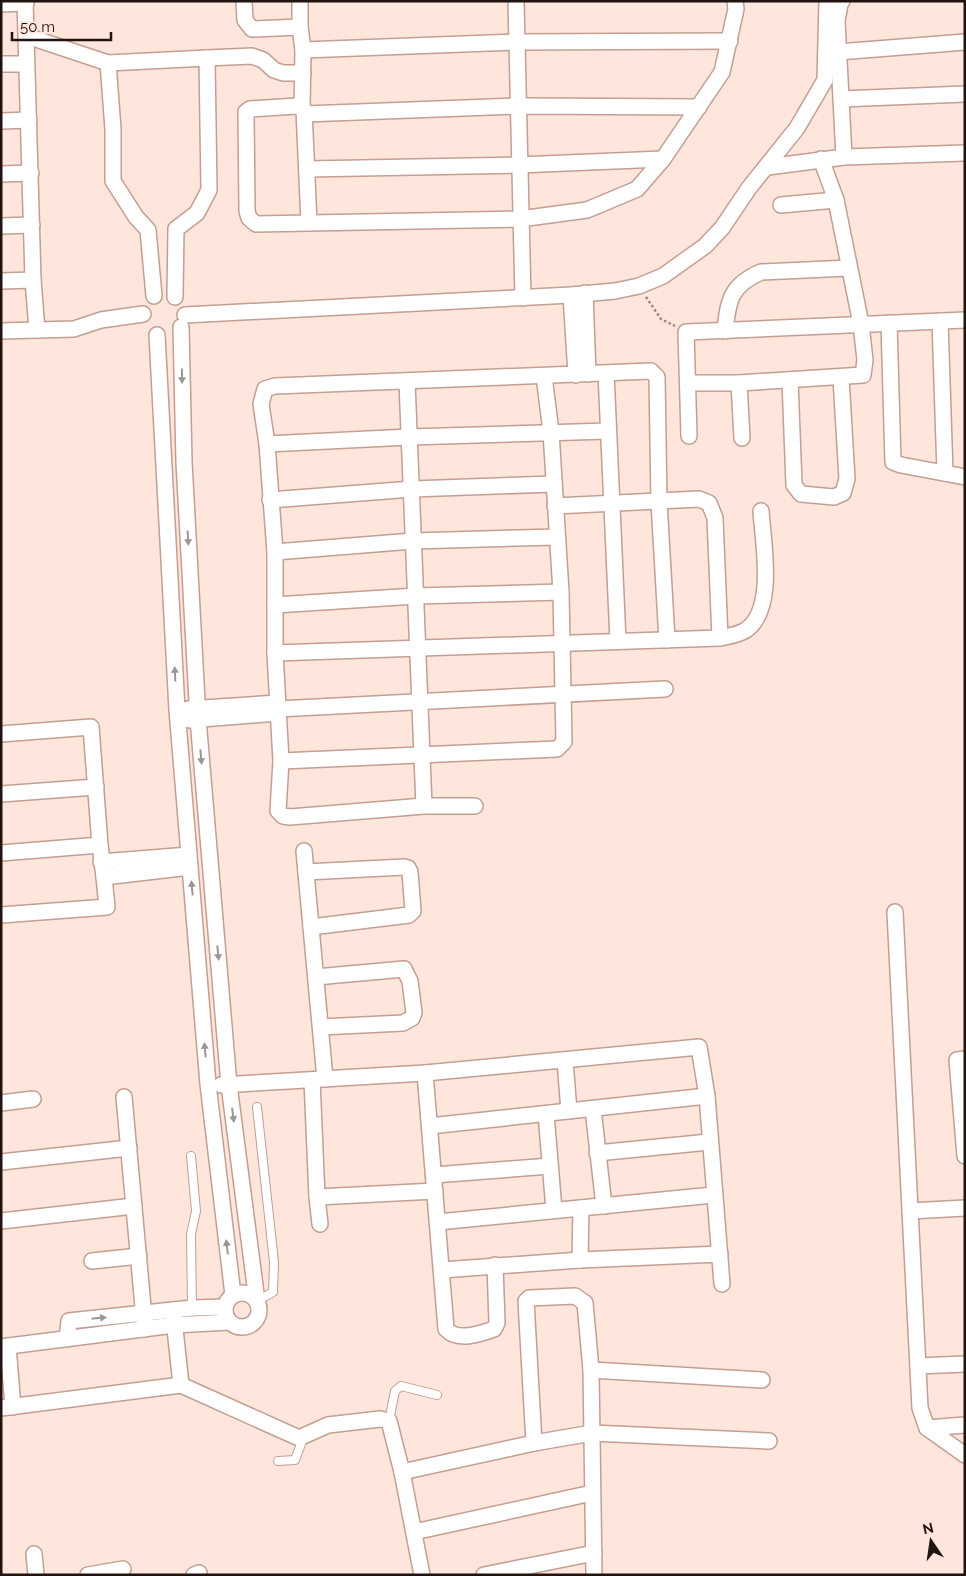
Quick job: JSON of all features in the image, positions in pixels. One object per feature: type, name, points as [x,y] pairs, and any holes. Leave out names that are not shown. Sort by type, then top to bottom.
[{"type":"street","points":[[244,1],[245,20],[252,29],[300,27]]},
{"type":"street","points":[[300,1],[309,223]]},
{"type":"street","points":[[516,1],[518,165],[523,298]]},
{"type":"street","points":[[699,107],[518,106],[303,111],[256,108],[246,112],[247,211],[249,218],[256,224],[520,219],[587,210],[637,189],[663,159],[699,107],[722,72],[730,41],[736,1]]},
{"type":"street","points":[[157,335],[177,715],[208,1084],[221,1198],[229,1308],[235,1326],[249,1326],[259,1315],[229,1085],[198,714],[184,462],[183,321],[180,302],[175,297],[161,294],[154,296],[144,307],[143,314],[148,329],[157,335],[170,335],[183,321],[578,294],[639,286],[663,276],[704,246],[722,228],[749,188],[768,167],[797,128],[825,80],[827,1]]},
{"type":"street","points":[[842,1],[838,9],[837,21],[844,157]]},
{"type":"street","points":[[1,4],[25,2],[33,280],[37,330]]},
{"type":"street","points":[[27,36],[108,63],[252,56],[263,60],[274,70],[283,73],[303,73]]},
{"type":"street","points":[[303,50],[517,42],[730,41]]},
{"type":"street","points":[[838,52],[965,42]]},
{"type":"street","points":[[148,230],[176,229],[197,213],[209,190],[207,58]]},
{"type":"street","points":[[108,63],[113,129],[113,180],[136,217],[148,230],[154,296]]},
{"type":"street","points":[[1,64],[26,64]]},
{"type":"street","points":[[841,99],[965,94]]},
{"type":"street","points":[[1,121],[29,120]]},
{"type":"street","points":[[768,167],[844,157],[965,153]]},
{"type":"street","points":[[307,168],[518,165],[663,159]]},
{"type":"street","points":[[688,383],[739,383],[842,378],[864,375],[862,324],[836,200],[821,159]]},
{"type":"street","points":[[1,174],[31,173]]},
{"type":"street","points":[[781,205],[836,200]]},
{"type":"street","points":[[1,226],[32,226]]},
{"type":"street","points":[[175,297],[176,229]]},
{"type":"street","points":[[725,331],[727,313],[734,291],[749,277],[761,272],[849,268]]},
{"type":"street","points":[[1,280],[33,280]]},
{"type":"street","points":[[578,294],[582,374]]},
{"type":"street","points":[[1,332],[74,329],[101,320],[143,314]]},
{"type":"street","points":[[940,320],[945,473]]},
{"type":"street","points":[[689,436],[686,332],[965,320]]},
{"type":"street","points":[[889,323],[891,458],[893,462],[901,465],[965,477]]},
{"type":"street","points":[[476,806],[424,806],[283,816],[278,811],[281,761],[275,653],[275,552],[270,500],[268,444],[261,404],[265,389],[275,386],[651,371],[657,378],[659,502],[667,640]]},
{"type":"street","points":[[606,373],[618,641]]},
{"type":"street","points":[[281,761],[557,749],[564,742],[561,696],[561,592],[556,537],[551,432],[544,376]]},
{"type":"street","points":[[790,380],[794,485],[801,494],[834,497],[843,493],[846,479],[842,378]]},
{"type":"street","points":[[407,382],[416,596],[416,647],[423,756],[424,806]]},
{"type":"street","points":[[739,383],[742,438]]},
{"type":"street","points":[[268,444],[409,437],[608,431]]},
{"type":"street","points":[[270,500],[412,488],[554,484]]},
{"type":"street","points":[[555,506],[699,499],[706,501],[712,506],[715,518],[720,638]]},
{"type":"street","points":[[275,653],[720,638],[738,634],[748,629],[762,609],[766,591],[762,511]]},
{"type":"street","points":[[275,552],[414,541],[556,537]]},
{"type":"street","points":[[275,605],[416,596],[561,592]]},
{"type":"street","points":[[177,715],[665,690]]},
{"type":"street","points":[[1,734],[91,727],[107,907],[1,915]]},
{"type":"street","points":[[1,794],[96,786]]},
{"type":"street","points":[[1,852],[100,845]]},
{"type":"street","points":[[304,851],[320,1027],[316,1197],[320,1224]]},
{"type":"street","points":[[103,869],[189,861]]},
{"type":"street","points":[[306,872],[404,867],[410,872],[413,911],[409,915],[311,927]]},
{"type":"street","points":[[895,912],[920,1408],[927,1428],[965,1455]]},
{"type":"street","points":[[316,977],[404,969],[410,981],[414,1013],[412,1018],[403,1023],[320,1027]]},
{"type":"street","points":[[208,1084],[229,1085],[425,1073],[699,1047],[707,1096],[713,1195],[722,1284]]},
{"type":"street","points":[[965,1059],[958,1060],[965,1156]]},
{"type":"street","points":[[565,1061],[569,1111]]},
{"type":"street","points":[[425,1073],[446,1329],[450,1334],[458,1337],[494,1329],[497,1323],[495,1266]]},
{"type":"street","points":[[430,1126],[707,1096]]},
{"type":"street","points":[[124,1098],[145,1329]]},
{"type":"street","points":[[1,1103],[33,1099]]},
{"type":"street","points":[[593,1109],[604,1206]]},
{"type":"street","points":[[546,1114],[554,1210]]},
{"type":"street","points":[[597,1153],[709,1142]]},
{"type":"street","points":[[1,1162],[129,1148]]},
{"type":"street","points":[[434,1175],[550,1166]]},
{"type":"street","points":[[316,1197],[435,1191]]},
{"type":"street","points":[[221,1198],[243,1195]]},
{"type":"street","points":[[438,1222],[713,1195]]},
{"type":"street","points":[[1,1221],[134,1206]]},
{"type":"street","points":[[580,1260],[581,1208]]},
{"type":"street","points":[[910,1211],[965,1208]]},
{"type":"street","points":[[442,1270],[580,1260],[720,1254]]},
{"type":"street","points":[[92,1261],[139,1256]]},
{"type":"street","points":[[68,1339],[69,1321],[144,1313],[195,1324],[229,1308],[241,1292],[250,1294],[257,1301]]},
{"type":"street","points":[[534,1443],[524,1308],[529,1298],[575,1296],[585,1303],[591,1370],[594,1575]]},
{"type":"street","points":[[229,1308],[192,1308],[145,1329],[5,1347],[7,1407],[181,1385],[265,1421],[299,1438],[328,1425],[380,1419],[389,1421],[402,1472],[422,1575]]},
{"type":"street","points":[[173,1318],[181,1385]]},
{"type":"street","points":[[918,1366],[965,1364]]},
{"type":"street","points":[[591,1370],[762,1380]]},
{"type":"street","points":[[927,1428],[965,1425]]},
{"type":"street","points":[[402,1472],[534,1443],[592,1433],[769,1441]]},
{"type":"street","points":[[414,1532],[592,1493]]},
{"type":"street","points":[[484,1575],[594,1553]]},
{"type":"street","points":[[34,1554],[36,1575]]},
{"type":"street","points":[[88,1575],[123,1570]]},
{"type":"lane","points":[[257,1107],[274,1262],[273,1292],[257,1301]]},
{"type":"lane","points":[[191,1156],[196,1211],[191,1234],[192,1308],[195,1324]]},
{"type":"lane","points":[[389,1421],[395,1391],[401,1386],[437,1394]]},
{"type":"lane","points":[[278,1461],[295,1460],[304,1436]]},
{"type":"path","points":[[639,286],[661,319],[686,332]]}]
